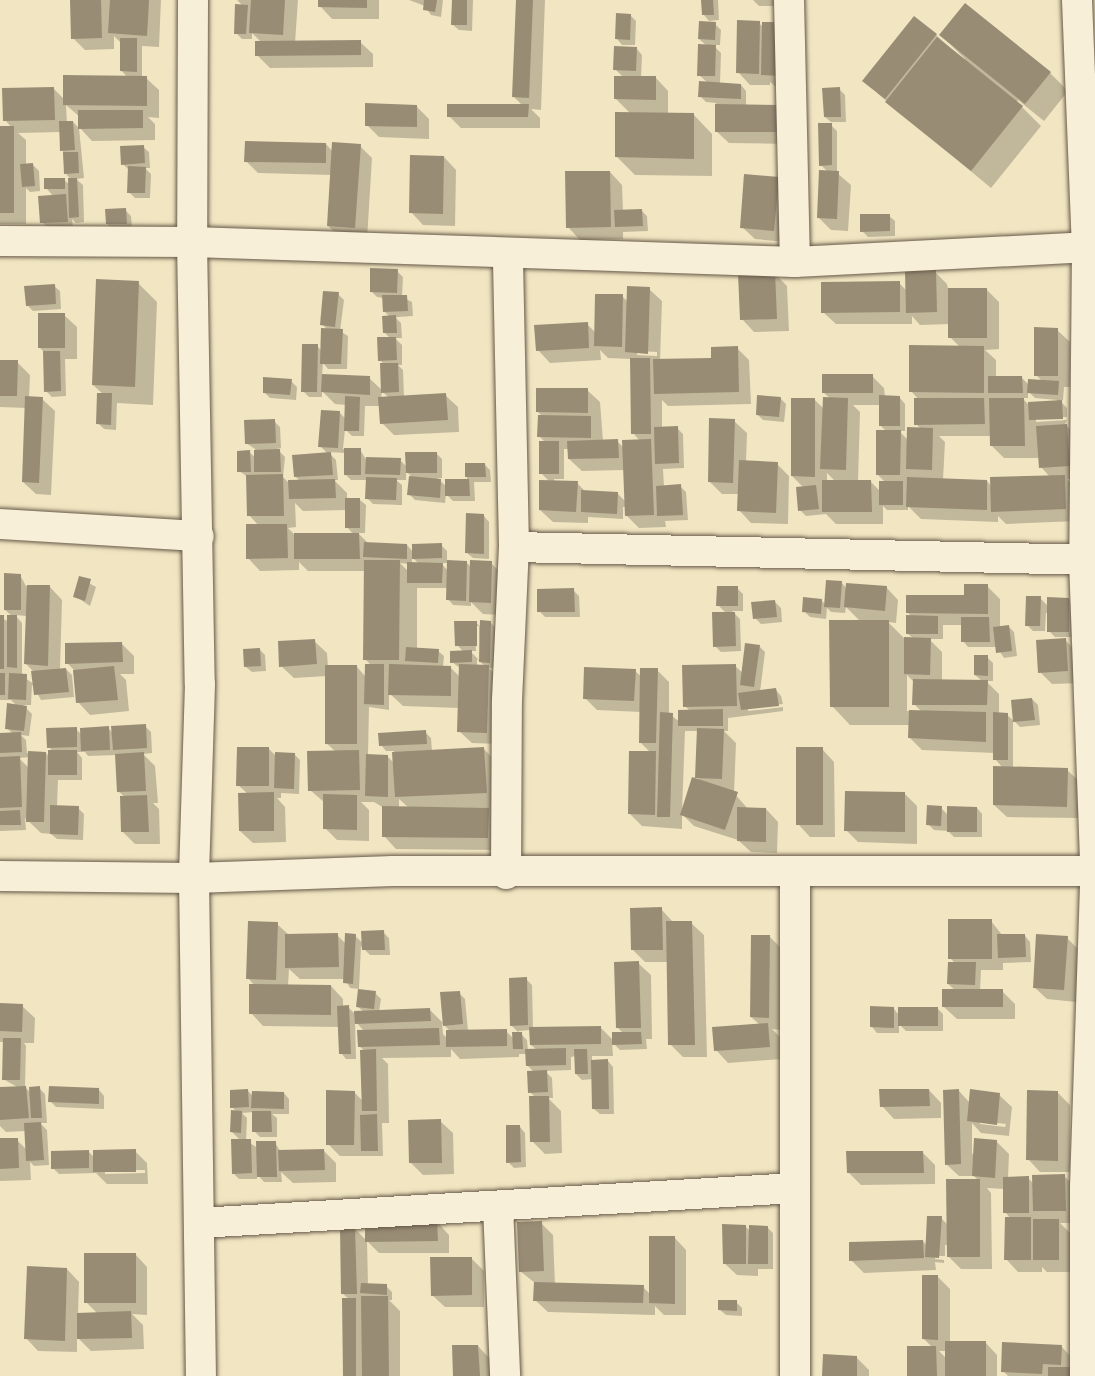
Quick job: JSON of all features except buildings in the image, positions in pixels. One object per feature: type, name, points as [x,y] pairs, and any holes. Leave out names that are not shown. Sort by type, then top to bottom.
[{"type":"street","points":[[193,0],[192,242],[200,684],[194,878],[201,1376]]},
{"type":"street","points":[[789,0],[794,262]]},
{"type":"street","points":[[1077,0],[1091,246],[1090,560],[1095,862]]},
{"type":"street","points":[[0,241],[192,242],[794,262],[1091,246]]},
{"type":"street","points":[[506,874],[507,700],[514,547],[508,253]]},
{"type":"street","points":[[0,524],[199,536]]},
{"type":"street","points":[[514,547],[1090,560]]},
{"type":"street","points":[[0,876],[194,878],[393,872],[506,874],[1095,871]]},
{"type":"street","points":[[795,873],[795,1376]]},
{"type":"street","points":[[1085,1376],[1095,880]]},
{"type":"street","points":[[199,1223],[795,1188]]},
{"type":"street","points":[[498,1206],[505,1376]]}]
